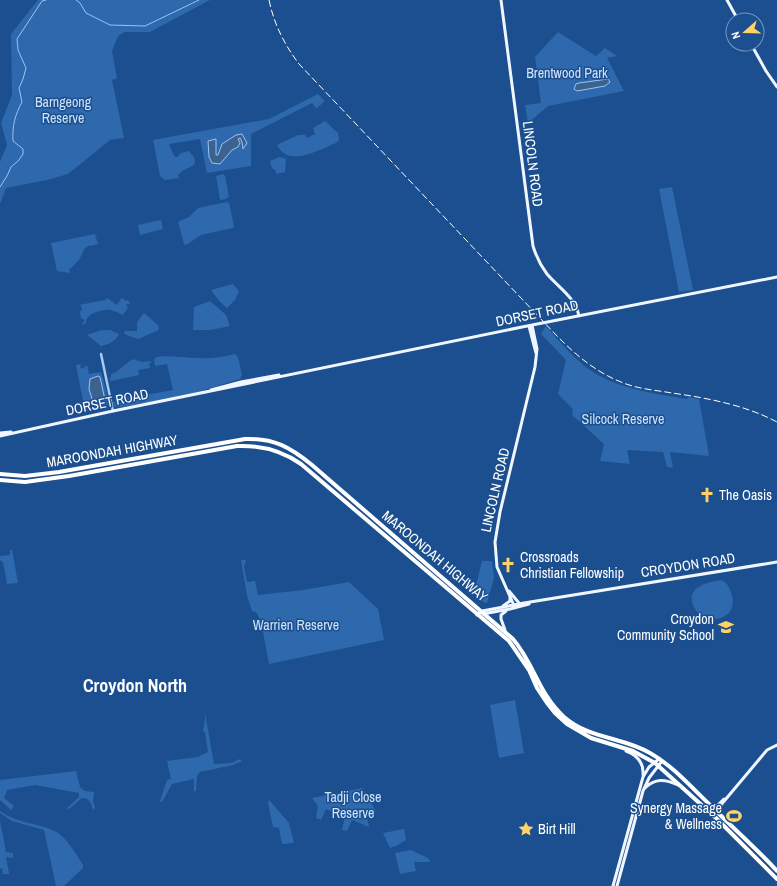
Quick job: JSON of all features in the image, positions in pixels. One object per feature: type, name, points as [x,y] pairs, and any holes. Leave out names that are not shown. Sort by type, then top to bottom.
[{"type":"highway","name":"MAROONDAH HIGHWAY","points":[[0,474],[25,476],[58,472],[245,439],[260,439],[287,447],[297,453],[505,630],[521,648],[547,698],[566,718],[585,731],[633,745],[660,760],[715,810],[777,871]]},
{"type":"highway","name":"MAROONDAH HIGHWAY","points":[[0,480],[25,482],[69,476],[237,446],[254,446],[278,450],[290,456],[509,641],[529,670],[537,688],[555,713],[567,724],[584,734],[633,751],[657,764],[711,814],[777,879]]},
{"type":"main road","name":"LINCOLN ROAD","points":[[501,0],[533,246],[536,256],[544,270],[573,301],[579,316]]},
{"type":"main road","points":[[727,0],[734,12]]},
{"type":"main road","points":[[755,52],[777,87]]},
{"type":"main road","name":"DORSET ROAD","points":[[0,434],[197,395],[244,383],[301,373],[540,323],[777,277]]},
{"type":"main road","points":[[535,334],[536,328],[540,323]]},
{"type":"main road","name":"LINCOLN ROAD","points":[[514,606],[497,567],[496,533],[538,349],[535,334],[531,325]]},
{"type":"main road","name":"LINCOLN ROAD","points":[[531,325],[536,355]]},
{"type":"main road","name":"CROYDON ROAD","points":[[477,614],[510,609],[520,604],[777,562]]},
{"type":"main road","name":"LINCOLN ROAD","points":[[503,582],[520,604]]},
{"type":"main road","points":[[501,607],[510,601],[510,597]]},
{"type":"main road","name":"CROYDON ROAD","points":[[484,613],[501,607],[532,602]]},
{"type":"main road","points":[[505,630],[501,615],[510,609]]},
{"type":"main road","points":[[614,745],[637,756],[642,765],[643,777]]},
{"type":"main road","points":[[711,814],[767,750],[777,745]]},
{"type":"main road","points":[[617,886],[643,791],[660,760]]},
{"type":"main road","points":[[613,886],[643,777],[649,767],[657,764]]},
{"type":"main road","points":[[643,777],[649,778]]},
{"type":"main road","points":[[643,791],[652,783],[663,780],[668,780],[683,788]]},
{"type":"main road","points":[[634,807],[638,808]]},
{"type":"street","points":[[101,354],[113,411]]},
{"type":"green space","name":"Barngeong Reserve","points":[[38,0],[210,0],[150,32],[125,32],[118,36],[112,51],[117,78],[112,80],[124,138],[110,140],[68,174],[47,180],[6,188],[0,204],[0,162],[7,145],[1,123],[12,95],[11,34]]},
{"type":"green space","name":"Brentwood Park","points":[[558,32],[596,56],[605,48],[617,56],[607,58],[624,91],[548,106],[528,123],[525,105],[541,103],[535,57]]},
{"type":"green space","points":[[318,94],[325,101],[317,108],[312,103],[251,134],[251,166],[207,173],[200,139],[169,144],[174,156],[177,157],[181,153],[189,151],[194,157],[195,162],[194,165],[182,171],[178,175],[179,178],[165,180],[160,176],[153,140],[269,119]]},
{"type":"green space","points":[[325,121],[338,133],[339,140],[336,143],[313,153],[296,156],[288,155],[282,152],[277,145],[298,135],[305,135],[307,138],[315,134],[313,128]]},
{"type":"green space","points":[[280,157],[286,159],[285,172],[276,174],[276,171],[272,168],[270,161]]},
{"type":"green space","points":[[223,174],[225,176],[229,196],[226,199],[220,200],[216,176]]},
{"type":"green space","points":[[672,187],[693,290],[679,292],[659,189]]},
{"type":"green space","points":[[227,202],[229,203],[234,226],[233,228],[201,235],[186,245],[184,244],[178,222],[189,217],[198,208]]},
{"type":"green space","points":[[161,220],[163,229],[140,235],[138,225]]},
{"type":"green space","points":[[95,234],[98,244],[90,245],[85,248],[79,260],[69,270],[70,273],[57,271],[51,243]]},
{"type":"green space","points":[[233,284],[239,291],[235,300],[227,308],[219,301],[211,290]]},
{"type":"green space","points":[[123,296],[122,298],[126,301],[128,300],[130,304],[126,305],[128,307],[123,315],[111,310],[99,311],[88,317],[86,323],[82,325],[82,323],[84,323],[84,319],[81,319],[80,311],[82,310],[81,306],[79,305],[105,300],[107,298],[117,305]]},
{"type":"green space","points":[[210,301],[226,315],[230,326],[211,330],[193,330],[194,307]]},
{"type":"green space","points":[[144,313],[158,325],[159,330],[138,339],[124,334],[125,331],[137,331],[137,322]]},
{"type":"green space","name":"Silcock Reserve","points":[[546,326],[583,365],[608,380],[630,388],[653,393],[687,399],[688,397],[699,399],[709,456],[670,452],[673,468],[667,467],[663,452],[627,450],[630,464],[600,461],[604,444],[572,415],[573,409],[558,394],[566,360],[541,334]]},
{"type":"green space","points":[[101,330],[110,330],[119,334],[112,342],[101,346],[87,335]]},
{"type":"green space","points":[[235,354],[238,357],[242,375],[240,379],[188,395],[180,395],[174,398],[121,407],[114,406],[113,402],[126,399],[126,397],[129,398],[173,390],[167,364],[155,366],[154,360],[156,357],[207,358]]},
{"type":"green space","points":[[133,359],[142,362],[151,361],[151,363],[149,363],[150,368],[138,370],[139,375],[110,380],[111,374]]},
{"type":"green space","points":[[81,364],[80,367],[82,369],[87,365],[89,374],[101,372],[109,404],[107,406],[85,411],[76,365]]},
{"type":"green space","points":[[10,550],[12,550],[18,583],[7,584],[3,562],[0,560],[0,556],[10,555]]},
{"type":"green space","name":"Warrien Reserve","points":[[241,560],[246,560],[244,566],[247,582],[255,581],[258,595],[303,590],[349,582],[378,609],[384,640],[269,664],[261,621],[256,612],[252,611],[247,596]]},
{"type":"green space","points":[[482,561],[492,561],[494,578],[487,603],[474,594]]},
{"type":"green space","points":[[722,580],[728,585],[731,592],[733,601],[731,609],[722,618],[708,619],[697,612],[693,604],[693,593],[702,585]]},
{"type":"green space","points":[[515,700],[524,753],[499,758],[490,705]]},
{"type":"green space","points":[[205,713],[214,764],[232,763],[240,759],[242,761],[233,765],[200,772],[197,776],[196,791],[194,791],[194,779],[172,784],[162,802],[160,801],[167,780],[171,779],[167,761],[198,757],[208,752],[205,732],[203,731]]},
{"type":"green space","points":[[76,771],[80,787],[85,791],[94,792],[93,801],[95,808],[93,810],[91,803],[85,798],[82,798],[69,809],[67,808],[79,797],[79,793],[35,785],[7,790],[4,798],[14,806],[11,810],[0,800],[0,780]]},
{"type":"green space","name":"Tadji Close Reserve","points":[[362,788],[376,811],[366,813],[369,827],[352,820],[347,831],[342,830],[345,817],[326,809],[321,820],[316,818],[318,806],[312,798]]},
{"type":"green space","points":[[269,800],[289,823],[294,843],[282,844],[279,828],[273,827],[268,803]]},
{"type":"green space","points":[[0,811],[7,816],[51,829],[58,833],[72,848],[83,865],[83,868],[64,886],[56,886],[44,830],[12,821],[0,813]]},
{"type":"green space","points":[[0,821],[6,852],[13,853],[13,858],[6,857],[9,874],[3,874],[2,868],[0,869]]},
{"type":"green space","points":[[404,829],[406,840],[390,848],[383,833]]},
{"type":"green space","points":[[411,850],[428,858],[430,862],[414,862],[416,871],[400,874],[395,853]]},
{"type":"shaded area","points":[[608,79],[610,82],[605,86],[577,91],[574,89],[576,84],[579,83]]},
{"type":"shaded area","points":[[242,134],[247,143],[243,149],[240,138],[238,139],[240,143],[238,147],[232,150],[220,164],[212,163],[209,157],[208,141],[216,139],[216,155],[218,155],[222,144],[236,135]]},
{"type":"shaded area","points":[[98,376],[100,377],[105,400],[98,404],[93,402],[89,389],[90,379]]},
{"type":"waterway","points":[[0,187],[11,167],[23,154],[23,149],[13,141],[14,121],[22,102],[19,88],[26,68],[18,50],[17,39],[42,1],[46,0]]},
{"type":"waterway","points":[[76,0],[80,3],[86,13],[110,25],[145,26],[199,0]]},
{"type":"railway","points":[[269,0],[280,34],[299,64],[572,351],[603,373],[627,384],[646,389],[699,397],[726,403],[752,411],[777,422]]},
{"type":"place","name":"The Oasis","points":[[707,495]]},
{"type":"place","name":"Crossroads Christian Fellowship","points":[[508,565]]},
{"type":"place","name":"Croydon Community School","points":[[726,627]]},
{"type":"place","name":"Synergy Massage & Wellness","points":[[734,816]]},
{"type":"place","name":"Birt Hill","points":[[526,829]]},
{"type":"district","name":"Croydon North","points":[[135,685]]}]
